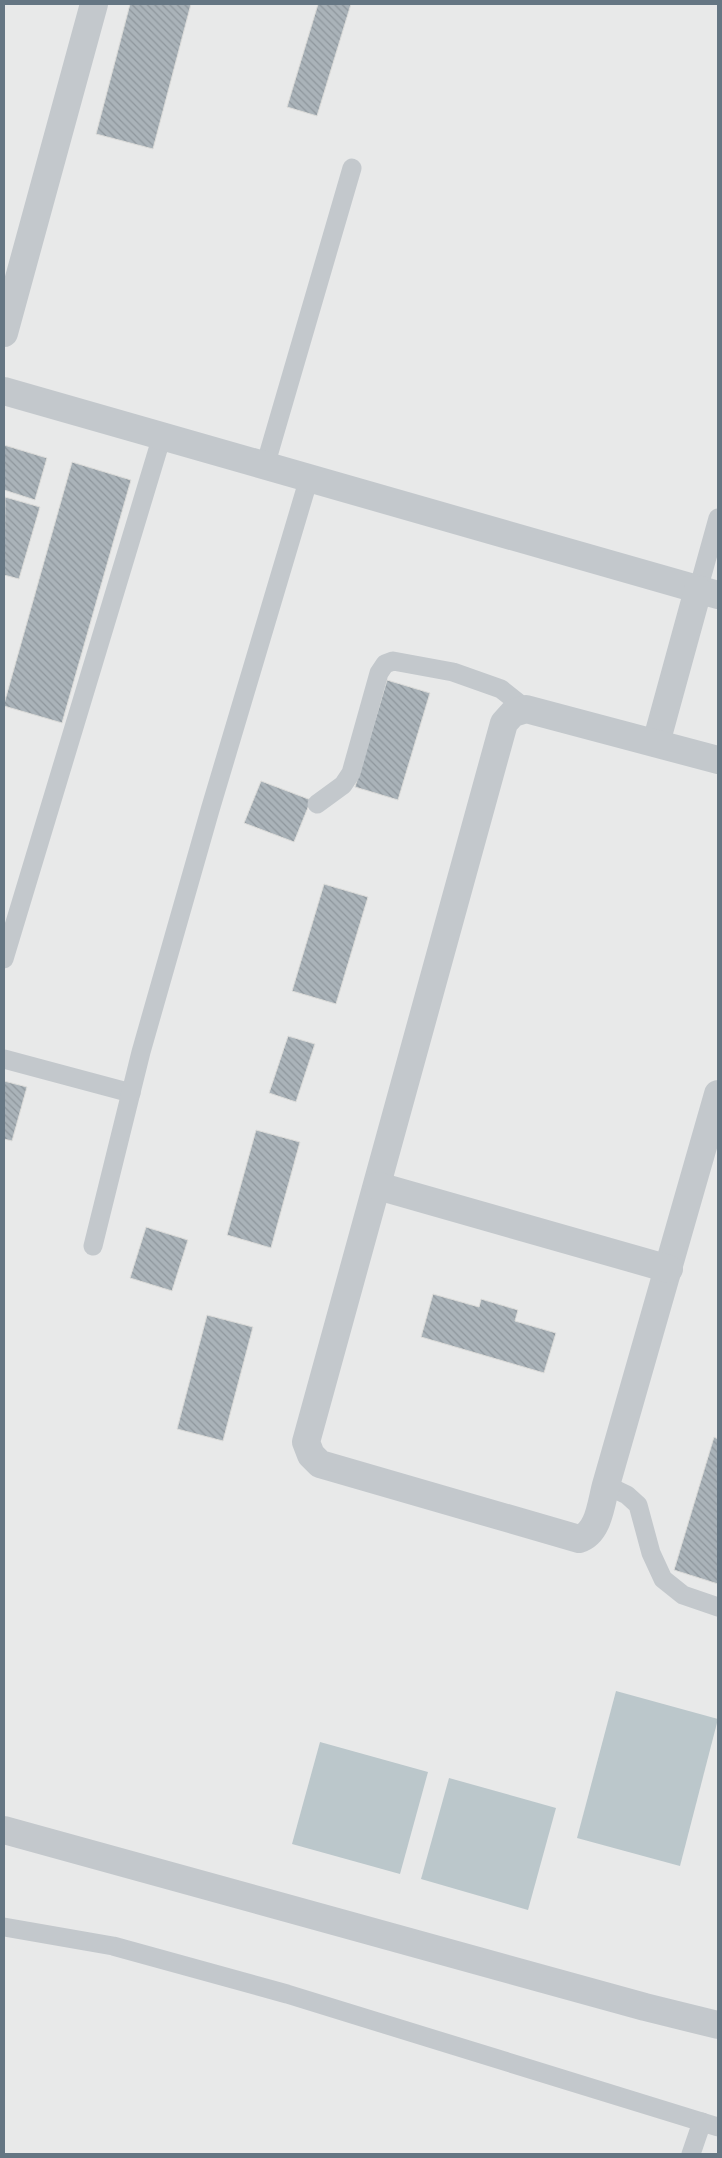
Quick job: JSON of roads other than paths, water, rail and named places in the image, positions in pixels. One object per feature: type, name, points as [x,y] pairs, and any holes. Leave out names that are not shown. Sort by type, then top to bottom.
[{"type":"street","points":[[4,333],[94,4]]},
{"type":"street","points":[[4,391],[708,593],[656,743]]},
{"type":"street","points":[[718,760],[526,709],[513,713],[504,723],[306,1442],[310,1455],[320,1464],[578,1539],[587,1536],[594,1528],[718,1094]]},
{"type":"street","points":[[378,1186],[669,1269]]},
{"type":"street","points":[[4,1830],[645,2007],[718,2025]]},
{"type":"lane","points":[[265,466],[352,168]]},
{"type":"lane","points":[[4,959],[162,436]]},
{"type":"lane","points":[[93,1246],[131,1094],[210,810],[309,478]]},
{"type":"lane","points":[[708,593],[718,518]]},
{"type":"lane","points":[[317,804],[343,785],[351,773],[379,673],[385,664],[393,661],[453,672],[501,689],[526,709]]},
{"type":"lane","points":[[4,1059],[131,1094]]},
{"type":"lane","points":[[606,1485],[627,1495],[638,1505],[651,1553],[663,1579],[683,1594],[718,1607]]},
{"type":"lane","points":[[4,1927],[113,1946],[287,1994],[710,2124],[691,2154]]}]
